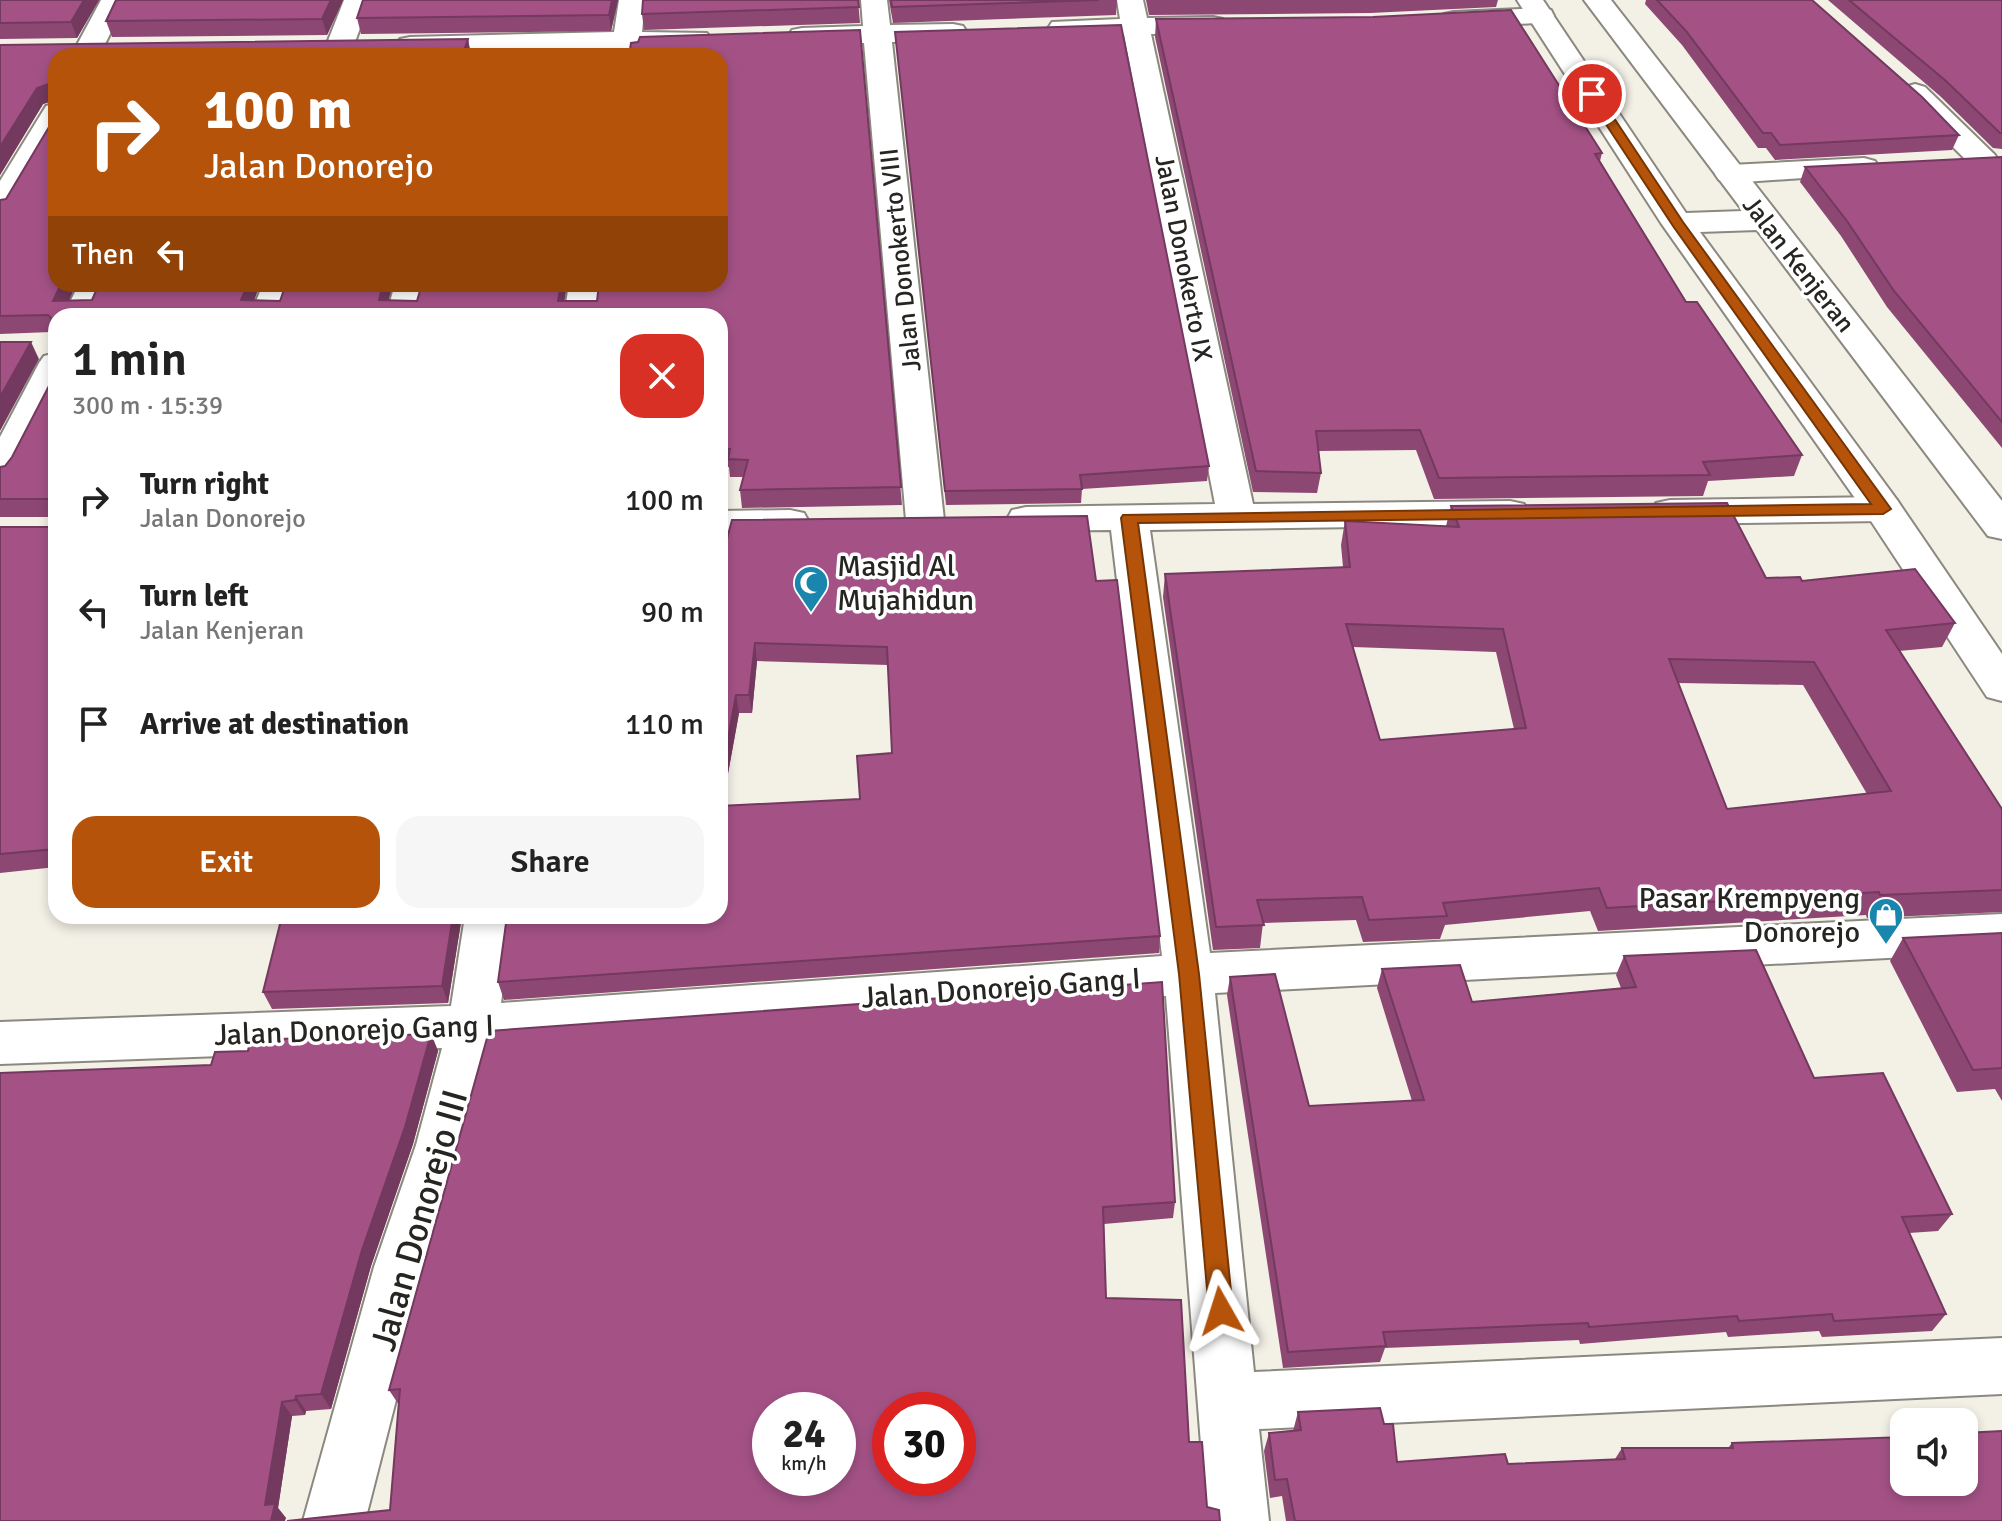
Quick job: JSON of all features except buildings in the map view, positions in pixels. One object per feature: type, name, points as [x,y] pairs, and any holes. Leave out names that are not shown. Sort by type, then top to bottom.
[{"type":"main road","points":[[87,48],[114,0]]},
{"type":"main road","points":[[338,48],[357,0]]},
{"type":"main road","points":[[626,48],[632,0]]},
{"type":"main road","name":"Jalan Donokerto VIII","points":[[874,0],[941,520],[1129,518]]},
{"type":"main road","name":"Jalan Kenjeran","points":[[1597,0],[2002,527]]},
{"type":"main road","points":[[1430,21],[1536,8],[1677,223],[1883,509],[2002,686]]},
{"type":"main road","points":[[1030,29],[1134,13],[1246,25]]},
{"type":"main road","name":"Jalan Donokerto IX","points":[[1134,13],[1237,517]]},
{"type":"main road","points":[[783,37],[984,31]]},
{"type":"main road","points":[[636,48],[721,39]]},
{"type":"main road","points":[[309,46],[320,48]]},
{"type":"main road","points":[[362,48],[428,48]]},
{"type":"main road","points":[[1896,77],[1993,161]]},
{"type":"main road","points":[[0,207],[48,126]]},
{"type":"main road","points":[[1939,164],[1993,161]]},
{"type":"main road","points":[[1730,174],[1894,166]]},
{"type":"main road","points":[[1677,223],[1764,220]]},
{"type":"main road","points":[[0,473],[47,351]]},
{"type":"main road","points":[[1630,512],[1883,509]]},
{"type":"main road","points":[[1238,1521],[1230,1402],[1189,974],[1129,518],[1551,513]]},
{"type":"main road","points":[[728,523],[819,522]]},
{"type":"main road","name":"Jalan Donorejo III","points":[[334,1521],[398,1282],[442,1145],[473,1026],[488,924]]},
{"type":"main road","name":"Jalan Donorejo Gang I","points":[[0,1043],[473,1026],[1189,974],[2002,933]]},
{"type":"main road","points":[[1230,1402],[2002,1366]]},
{"type":"place","name":"Masjid Al Mujahidun","points":[[811,614]]},
{"type":"place","name":"Pasar Krempyeng Donorejo","points":[[1886,946]]},
{"type":"route","points":[[1221,1311],[1189,974],[1129,518],[1883,509],[1677,223],[1592,94]]}]
